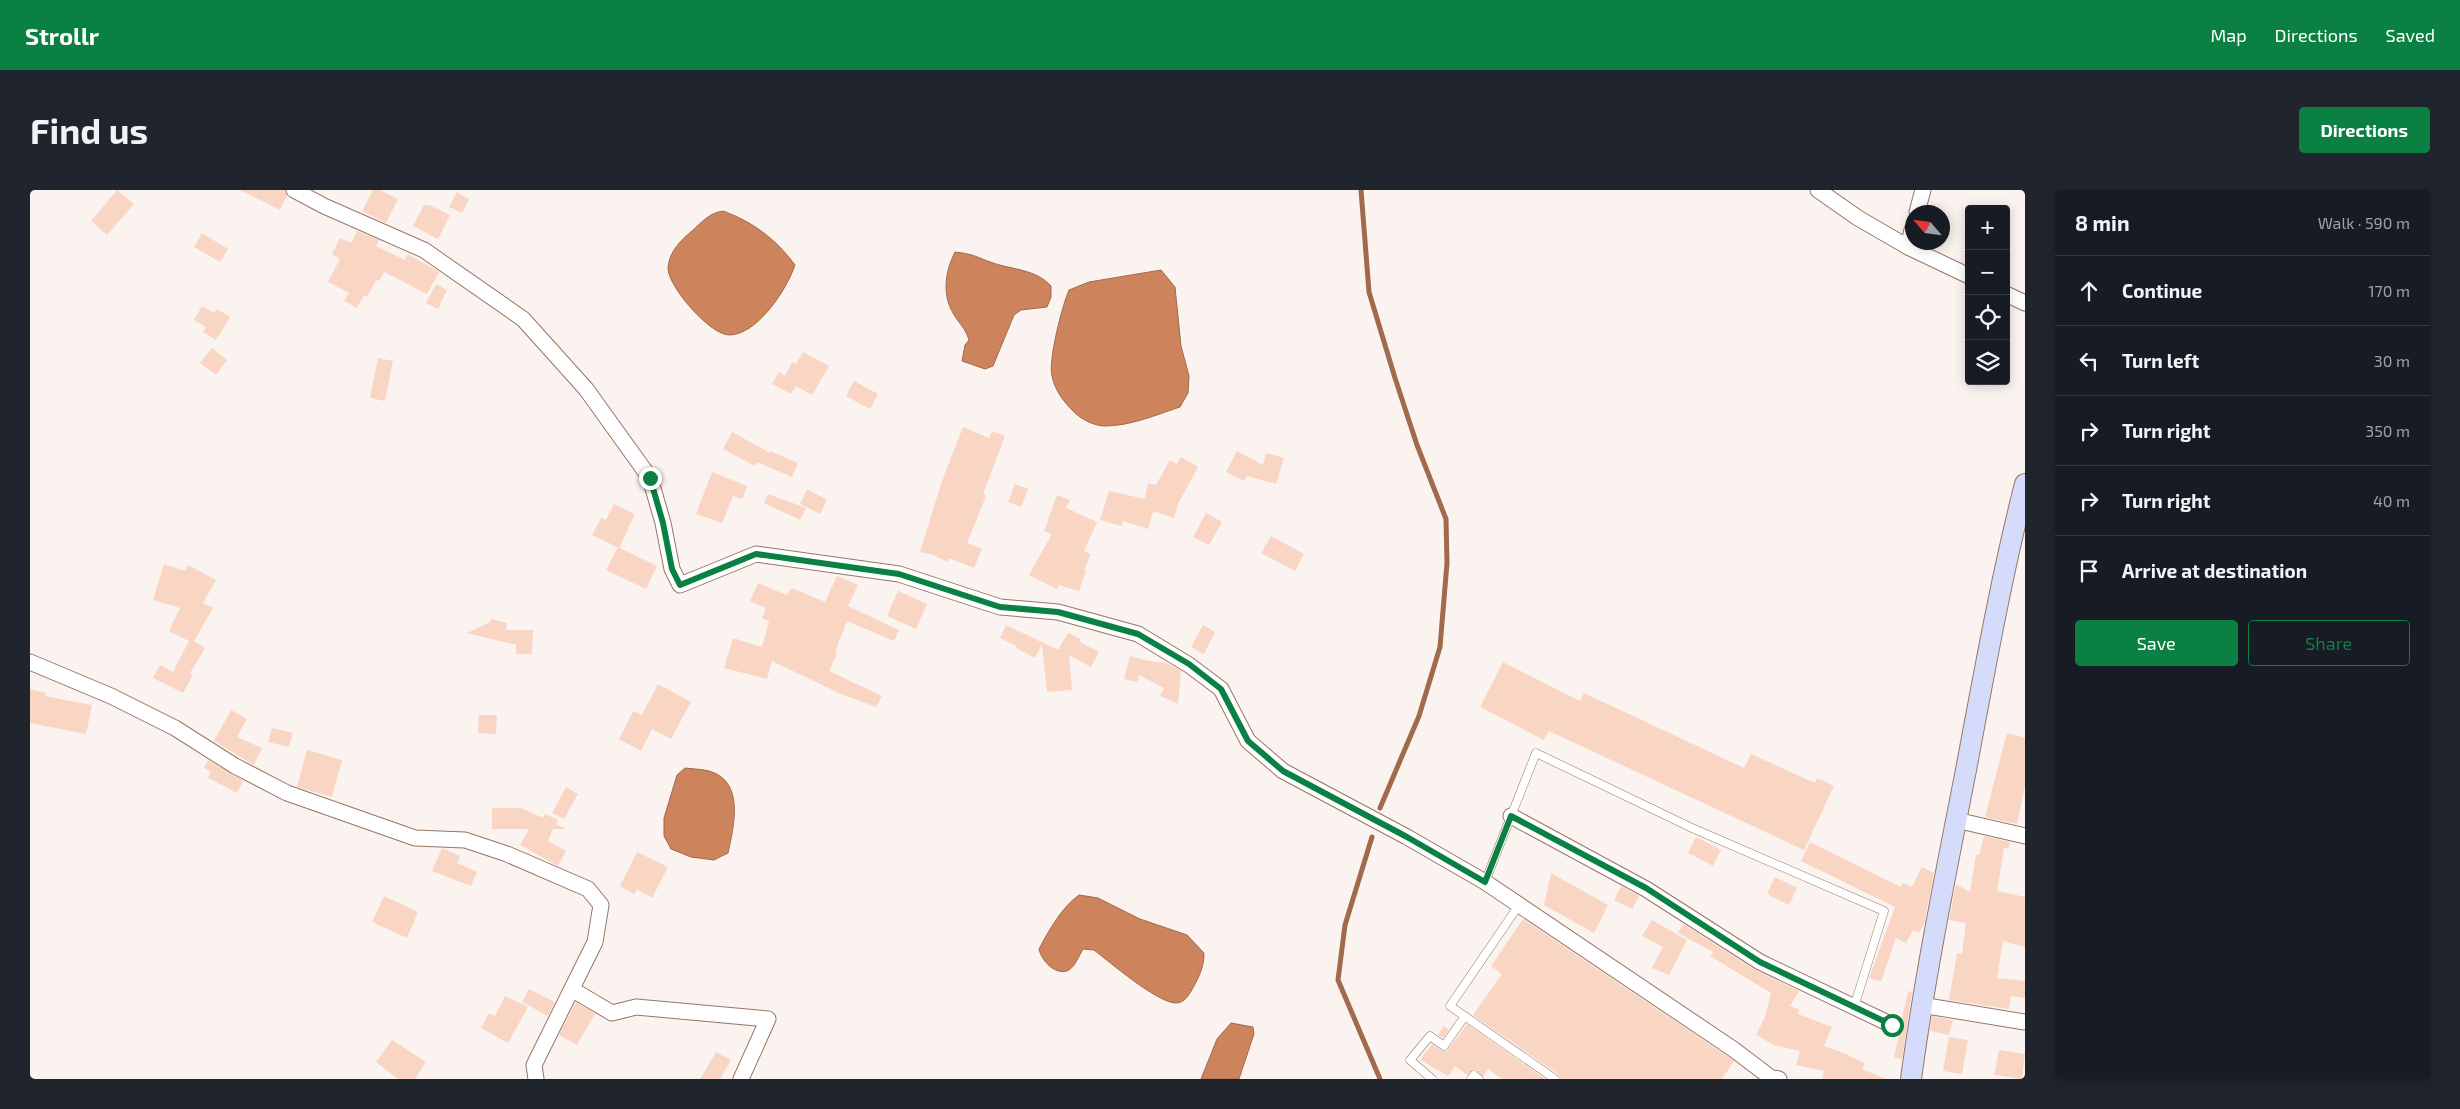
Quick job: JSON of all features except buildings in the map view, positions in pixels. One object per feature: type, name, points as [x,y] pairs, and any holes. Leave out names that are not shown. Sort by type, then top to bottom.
[{"type":"street","points":[[294,190],[324,206],[424,250],[523,319],[586,389],[650,478],[663,523],[672,569],[680,585],[756,554],[899,574],[1000,607],[1058,612],[1138,634],[1189,664],[1221,689],[1248,741],[1283,771],[1407,837],[1485,882],[1775,1079]]},
{"type":"street","points":[[1818,190],[1858,218],[1905,245]]},
{"type":"street","points":[[1919,205],[1923,190]]},
{"type":"street","points":[[1914,250],[1965,274]]},
{"type":"street","points":[[2008,295],[2025,303]]},
{"type":"street","points":[[1911,1079],[1921,1005],[1993,628],[2024,496]]},
{"type":"street","points":[[30,662],[111,696],[175,728],[235,766],[287,793],[415,838],[465,840],[507,854],[588,889],[601,905],[595,942],[534,1065],[536,1079]]},
{"type":"street","points":[[1511,816],[1646,888],[1760,962],[1892,1025]]},
{"type":"street","points":[[1956,820],[2025,836]]},
{"type":"street","points":[[572,990],[612,1013],[636,1006],[768,1019],[741,1079]]},
{"type":"street","points":[[1921,1005],[2025,1022]]},
{"type":"lane","points":[[1485,882],[1536,753],[1692,828],[1884,911],[1854,1007]]},
{"type":"lane","points":[[1519,905],[1450,1006],[1555,1079]]},
{"type":"lane","points":[[1432,1079],[1410,1060],[1430,1036],[1444,1046],[1465,1016]]},
{"type":"lane","points":[[1471,1079],[1474,1076],[1479,1079]]},
{"type":"shaded area","points":[[723,211],[744,220],[763,232],[780,247],[795,265],[785,286],[761,319],[741,333],[730,335],[712,328],[692,309],[675,287],[668,268],[670,257],[683,239],[706,218]]},
{"type":"shaded area","points":[[955,252],[1031,273],[1045,280],[1051,286],[1051,297],[1047,307],[1021,310],[1014,315],[993,366],[985,369],[962,361],[965,345],[969,340],[966,332],[955,317],[946,291],[947,275]]},
{"type":"shaded area","points":[[1161,270],[1175,287],[1181,346],[1189,376],[1188,393],[1180,407],[1143,420],[1114,426],[1096,425],[1088,422],[1077,415],[1063,400],[1055,387],[1052,376],[1052,358],[1059,320],[1069,290],[1089,282]]},
{"type":"shaded area","points":[[685,768],[709,771],[720,776],[728,784],[732,794],[734,818],[728,853],[714,860],[691,857],[671,849],[664,836],[664,818],[677,775]]},
{"type":"shaded area","points":[[1079,895],[1098,898],[1140,919],[1187,935],[1204,953],[1200,974],[1187,998],[1182,1002],[1175,1003],[1156,996],[1133,981],[1094,950],[1083,949],[1071,968],[1064,972],[1050,966],[1043,958],[1039,949],[1062,912]]},
{"type":"shaded area","points":[[1231,1023],[1253,1027],[1254,1034],[1239,1079],[1201,1079],[1217,1039]]},
{"type":"waterway","points":[[1361,190],[1369,292],[1417,445],[1446,519],[1447,563],[1440,647],[1419,716],[1380,808]]},
{"type":"waterway","points":[[1372,837],[1345,925],[1338,980],[1380,1079]]},
{"type":"route","points":[[650,478],[663,523],[672,569],[680,585],[756,554],[830,566],[899,574],[1000,607],[1058,612],[1138,634],[1189,664],[1221,689],[1248,741],[1283,771],[1407,837],[1485,882],[1511,816],[1646,888],[1760,962],[1892,1025]]}]
